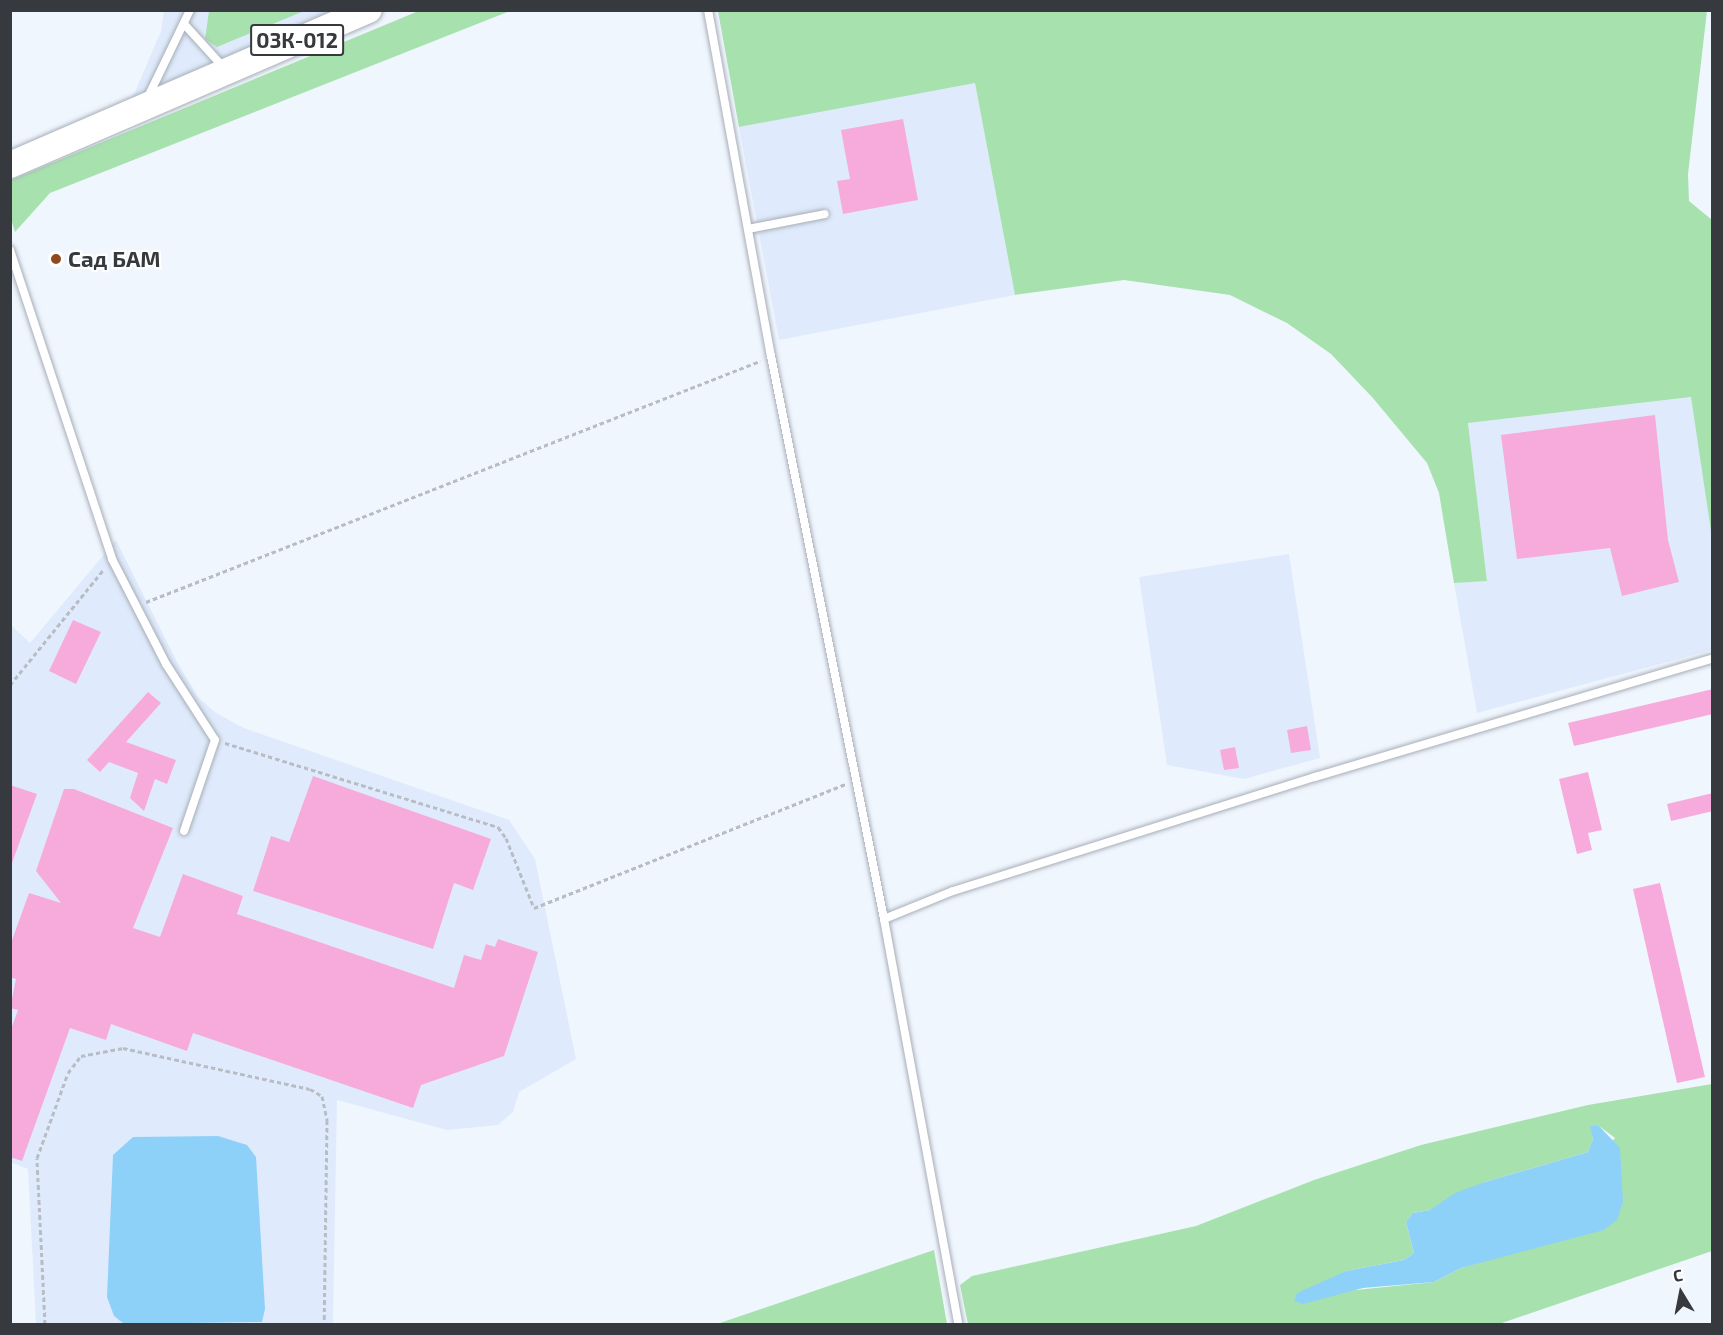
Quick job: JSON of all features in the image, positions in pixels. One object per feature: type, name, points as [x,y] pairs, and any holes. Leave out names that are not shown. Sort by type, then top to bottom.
[{"type":"main road","name":"03К-012","points":[[10,165],[369,10]]},
{"type":"lane","points":[[143,107],[185,25],[190,10]]},
{"type":"lane","points":[[708,10],[771,356],[884,918],[958,1324]]},
{"type":"lane","points":[[185,25],[226,70]]},
{"type":"lane","points":[[748,228],[825,214]]},
{"type":"lane","points":[[10,250],[112,559],[166,664],[215,740],[184,831]]},
{"type":"lane","points":[[884,918],[953,891],[1315,777],[1713,659]]},
{"type":"path","points":[[136,606],[771,356]]},
{"type":"path","points":[[10,685],[112,559]]},
{"type":"path","points":[[215,740],[498,827],[506,838],[534,908],[856,780]]},
{"type":"path","points":[[45,1324],[37,1158],[68,1073],[81,1056],[123,1048],[310,1089],[322,1096],[327,1120],[324,1324]]},
{"type":"shaded area","points":[[164,11],[339,11],[132,99],[161,31]]},
{"type":"shaded area","points":[[975,82],[1015,295],[779,340],[739,127]]},
{"type":"shaded area","points":[[1692,397],[1712,538],[1712,650],[1477,713],[1454,583],[1487,580],[1468,423]]},
{"type":"shaded area","points":[[116,540],[177,662],[198,697],[216,713],[244,728],[509,820],[535,859],[576,1059],[519,1092],[513,1112],[498,1125],[447,1130],[337,1100],[333,1324],[36,1324],[28,1169],[10,1162],[10,624],[30,643]]},
{"type":"shaded area","points":[[1289,554],[1320,758],[1244,779],[1167,765],[1139,577]]},
{"type":"green space","points":[[209,10],[304,11],[217,47],[205,39]]},
{"type":"green space","points":[[421,10],[510,11],[50,193],[15,232],[11,219],[11,180]]},
{"type":"green space","points":[[718,11],[1707,11],[1688,174],[1689,201],[1712,220],[1712,538],[1691,397],[1468,423],[1487,581],[1454,583],[1439,493],[1427,463],[1372,397],[1331,354],[1287,323],[1230,295],[1124,280],[1015,295],[975,83],[739,127]]},
{"type":"green space","points":[[1712,1084],[1712,1251],[1499,1324],[968,1324],[960,1285],[972,1276],[1196,1226],[1314,1180],[1421,1145],[1588,1105]],"holes":[[[1591,1126],[1599,1126],[1615,1138],[1508,1254],[1461,1268],[1434,1282],[1346,1291],[1336,1278],[1346,1271],[1404,1260],[1414,1253],[1406,1222],[1413,1213],[1430,1210],[1485,1182],[1588,1152],[1593,1139]]]},
{"type":"green space","points":[[934,1250],[947,1324],[717,1324]]},
{"type":"water","points":[[1590,1126],[1599,1126],[1620,1148],[1623,1202],[1617,1220],[1604,1230],[1461,1268],[1434,1282],[1363,1288],[1303,1304],[1294,1301],[1297,1293],[1346,1271],[1404,1260],[1414,1253],[1406,1222],[1413,1213],[1430,1210],[1455,1193],[1485,1182],[1588,1152],[1593,1139]]},
{"type":"water","points":[[218,1136],[247,1145],[256,1157],[265,1309],[262,1322],[124,1324],[114,1316],[107,1297],[113,1155],[133,1137]]},
{"type":"building","points":[[903,119],[918,200],[843,214],[837,181],[850,179],[841,130]]},
{"type":"building","points":[[1655,415],[1668,540],[1679,582],[1622,596],[1610,548],[1517,559],[1501,435]]},
{"type":"building","points":[[73,620],[101,632],[76,684],[49,671]]},
{"type":"building","points":[[1713,689],[1713,714],[1574,746],[1568,723]]},
{"type":"building","points":[[148,692],[161,703],[126,742],[176,760],[167,784],[155,779],[144,811],[130,798],[138,773],[109,762],[100,772],[87,760]]},
{"type":"building","points":[[1307,726],[1311,750],[1291,753],[1287,730]]},
{"type":"building","points":[[1235,747],[1239,768],[1224,770],[1220,750]]},
{"type":"building","points":[[1588,772],[1602,830],[1588,833],[1592,850],[1577,854],[1559,779]]},
{"type":"building","points":[[313,776],[491,839],[473,890],[454,883],[433,949],[253,891],[271,836],[289,842]]},
{"type":"building","points":[[10,785],[37,794],[12,863],[10,863]]},
{"type":"building","points":[[64,789],[74,789],[173,828],[133,928],[160,937],[183,874],[243,896],[237,914],[454,988],[464,955],[481,960],[486,944],[495,947],[498,939],[538,952],[504,1056],[421,1085],[413,1108],[193,1033],[187,1051],[111,1024],[106,1040],[70,1028],[22,1161],[10,1157],[10,1032],[18,1010],[10,1008],[16,979],[10,977],[10,946],[29,893],[61,903],[36,871]]},
{"type":"building","points":[[1713,793],[1713,811],[1671,821],[1667,804]]},
{"type":"building","points":[[1660,883],[1705,1077],[1677,1083],[1633,889]]},
{"type":"place","name":"Сад БАМ","points":[[56,259]]}]
